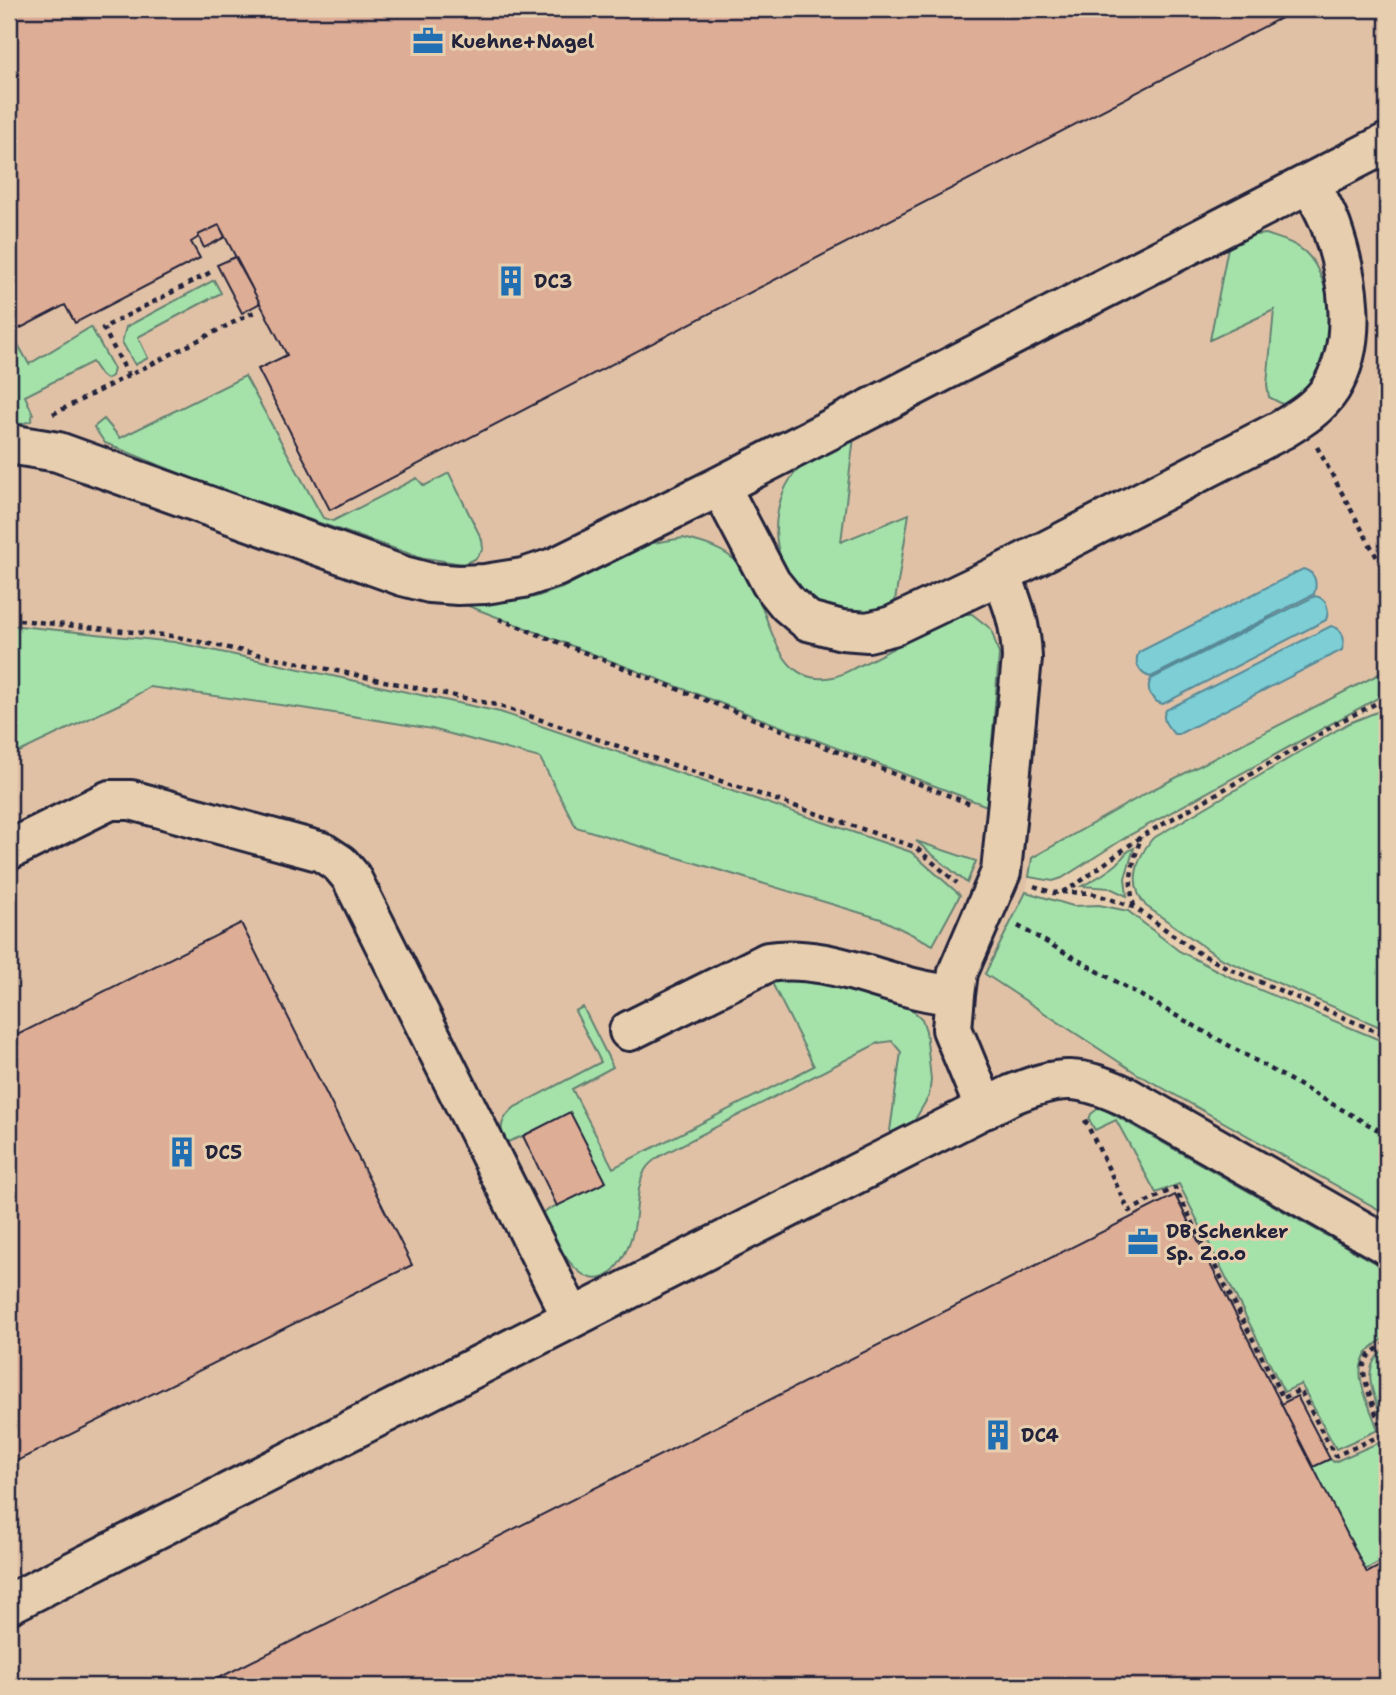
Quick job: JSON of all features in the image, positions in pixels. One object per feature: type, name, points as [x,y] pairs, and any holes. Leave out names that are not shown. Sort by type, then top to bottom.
[{"type":"lane","points":[[9,444],[58,452],[430,583],[458,585],[523,578],[555,567],[720,485],[1387,143]]},
{"type":"lane","points":[[720,485],[771,583],[788,604],[808,621],[842,630],[869,632],[892,626],[1001,574],[1283,429],[1310,412],[1330,390],[1339,374],[1348,322],[1343,268],[1330,224],[1310,183]]},
{"type":"lane","points":[[985,1109],[952,1029],[958,972],[1001,872],[1022,658],[1022,634],[1001,574]]},
{"type":"lane","points":[[9,849],[110,800],[131,800],[322,852],[340,864],[351,877],[572,1318]]},
{"type":"lane","points":[[629,1031],[768,962],[779,960],[826,964],[928,993],[955,995]]},
{"type":"lane","points":[[9,1604],[1040,1083],[1068,1080],[1093,1082],[1125,1096],[1387,1245]]},
{"type":"path","points":[[129,376],[103,328],[213,271]]},
{"type":"path","points":[[49,417],[258,310]]},
{"type":"path","points":[[1301,418],[1387,576]]},
{"type":"path","points":[[494,617],[976,806]]},
{"type":"path","points":[[9,619],[172,636],[497,705],[915,847],[985,908],[1387,1135]]},
{"type":"path","points":[[1062,892],[1142,836],[1339,722],[1387,698]]},
{"type":"path","points":[[1134,907],[1128,887],[1142,836]]},
{"type":"path","points":[[1043,890],[1053,893],[1091,893],[1134,907],[1197,952],[1232,970],[1387,1036]]},
{"type":"path","points":[[1085,1114],[1085,1121],[1129,1212],[1175,1188],[1283,1398],[1300,1390],[1335,1456],[1384,1434]]},
{"type":"path","points":[[1387,1343],[1376,1349],[1364,1367],[1387,1445]]},
{"type":"shaded area","points":[[9,9],[1387,9],[1387,670],[1152,790],[1033,858],[1026,892],[986,974],[1136,1073],[1387,1214],[1387,1686],[9,1686]]},
{"type":"green space","points":[[1266,234],[1296,246],[1315,264],[1322,279],[1330,316],[1331,336],[1323,370],[1312,386],[1286,406],[1269,397],[1267,385],[1274,310],[1210,340],[1229,242],[1243,236]]},
{"type":"green space","points":[[214,280],[221,293],[138,337],[148,358],[135,365],[122,342],[126,327]]},
{"type":"green space","points":[[91,327],[114,369],[112,376],[106,379],[92,362],[25,396],[33,414],[31,421],[21,424],[9,422],[9,334],[11,332],[29,364]]},
{"type":"green space","points":[[245,376],[323,518],[333,521],[417,478],[424,486],[449,473],[482,540],[483,549],[475,559],[463,564],[419,557],[206,484],[105,443],[94,427],[104,419],[120,438]]},
{"type":"green space","points":[[854,437],[841,542],[909,514],[894,607],[865,614],[832,608],[806,594],[796,584],[781,560],[776,530],[780,500],[794,474],[814,458]]},
{"type":"green space","points":[[683,538],[721,551],[740,565],[751,580],[783,656],[796,670],[812,677],[840,675],[963,614],[972,614],[991,629],[999,654],[987,806],[466,605],[535,597],[562,588],[647,544]]},
{"type":"green space","points":[[9,625],[174,642],[500,712],[911,852],[960,895],[933,945],[881,919],[576,827],[540,758],[432,729],[309,709],[150,687],[9,757]]},
{"type":"green space","points":[[1387,670],[1387,693],[1128,836],[1062,878],[1053,881],[1029,877],[1032,858],[1152,790]]},
{"type":"green space","points":[[1387,708],[1387,1030],[1220,958],[1146,906],[1137,889],[1136,872],[1138,863],[1152,839],[1349,723]]},
{"type":"green space","points":[[916,841],[976,861],[967,883]]},
{"type":"green space","points":[[1134,848],[1125,878],[1127,896],[1110,888],[1082,886],[1109,870]]},
{"type":"green space","points":[[1026,892],[1073,906],[1099,905],[1128,911],[1179,951],[1234,979],[1387,1043],[1387,1214],[1136,1073],[985,974]]},
{"type":"green space","points":[[811,975],[909,1007],[922,1019],[926,1031],[931,1080],[929,1096],[913,1123],[895,1136],[890,1131],[901,1052],[892,1041],[878,1043],[653,1161],[642,1177],[634,1228],[618,1265],[601,1278],[591,1278],[580,1272],[560,1249],[541,1213],[605,1182],[569,1113],[505,1143],[502,1127],[504,1119],[515,1107],[601,1062],[575,1011],[583,1007],[613,1067],[572,1089],[613,1168],[814,1066],[769,977]]},
{"type":"green space","points":[[1100,1107],[1387,1270],[1387,1337],[1373,1346],[1361,1367],[1363,1390],[1378,1430],[1336,1449],[1301,1384],[1284,1392],[1179,1184],[1156,1193],[1116,1120],[1095,1130],[1089,1120],[1091,1114]]},
{"type":"green space","points":[[1387,1348],[1387,1431],[1374,1397],[1370,1375],[1377,1356]]},
{"type":"green space","points":[[1380,1442],[1387,1463],[1387,1558],[1365,1570],[1313,1467],[1330,1459],[1334,1462]]},
{"type":"water","points":[[1303,569],[1310,572],[1314,578],[1314,594],[1151,677],[1139,668],[1139,652]]},
{"type":"water","points":[[1315,596],[1322,599],[1326,605],[1326,620],[1163,704],[1156,701],[1151,694],[1151,679]]},
{"type":"water","points":[[1331,626],[1338,629],[1342,635],[1342,650],[1179,734],[1174,734],[1167,726],[1164,720],[1166,710]]},
{"type":"building","name":"DC3","points":[[9,9],[1298,9],[330,510],[258,369],[287,355],[219,225],[198,235],[199,237],[191,242],[200,258],[75,323],[65,305],[9,334]]},
{"type":"building","points":[[219,225],[225,237],[204,248],[198,235]]},
{"type":"building","points":[[235,257],[260,303],[242,313],[217,265]]},
{"type":"building","name":"DC5","points":[[241,923],[412,1265],[9,1465],[9,1039]]},
{"type":"building","points":[[570,1112],[606,1182],[557,1206],[523,1136]]},
{"type":"building","name":"DC4","points":[[1175,1195],[1367,1573],[1387,1562],[1387,1686],[203,1686]]},
{"type":"building","points":[[1297,1396],[1330,1459],[1313,1467],[1281,1404]]},
{"type":"place","name":"Kuehne+Nagel","points":[[428,41]]},
{"type":"place","name":"DC3","points":[[511,281]]},
{"type":"place","name":"DC5","points":[[182,1152]]},
{"type":"place","name":"DB Schenker Sp. Z.o.o","points":[[1143,1242]]},
{"type":"place","name":"DC4","points":[[998,1435]]}]
